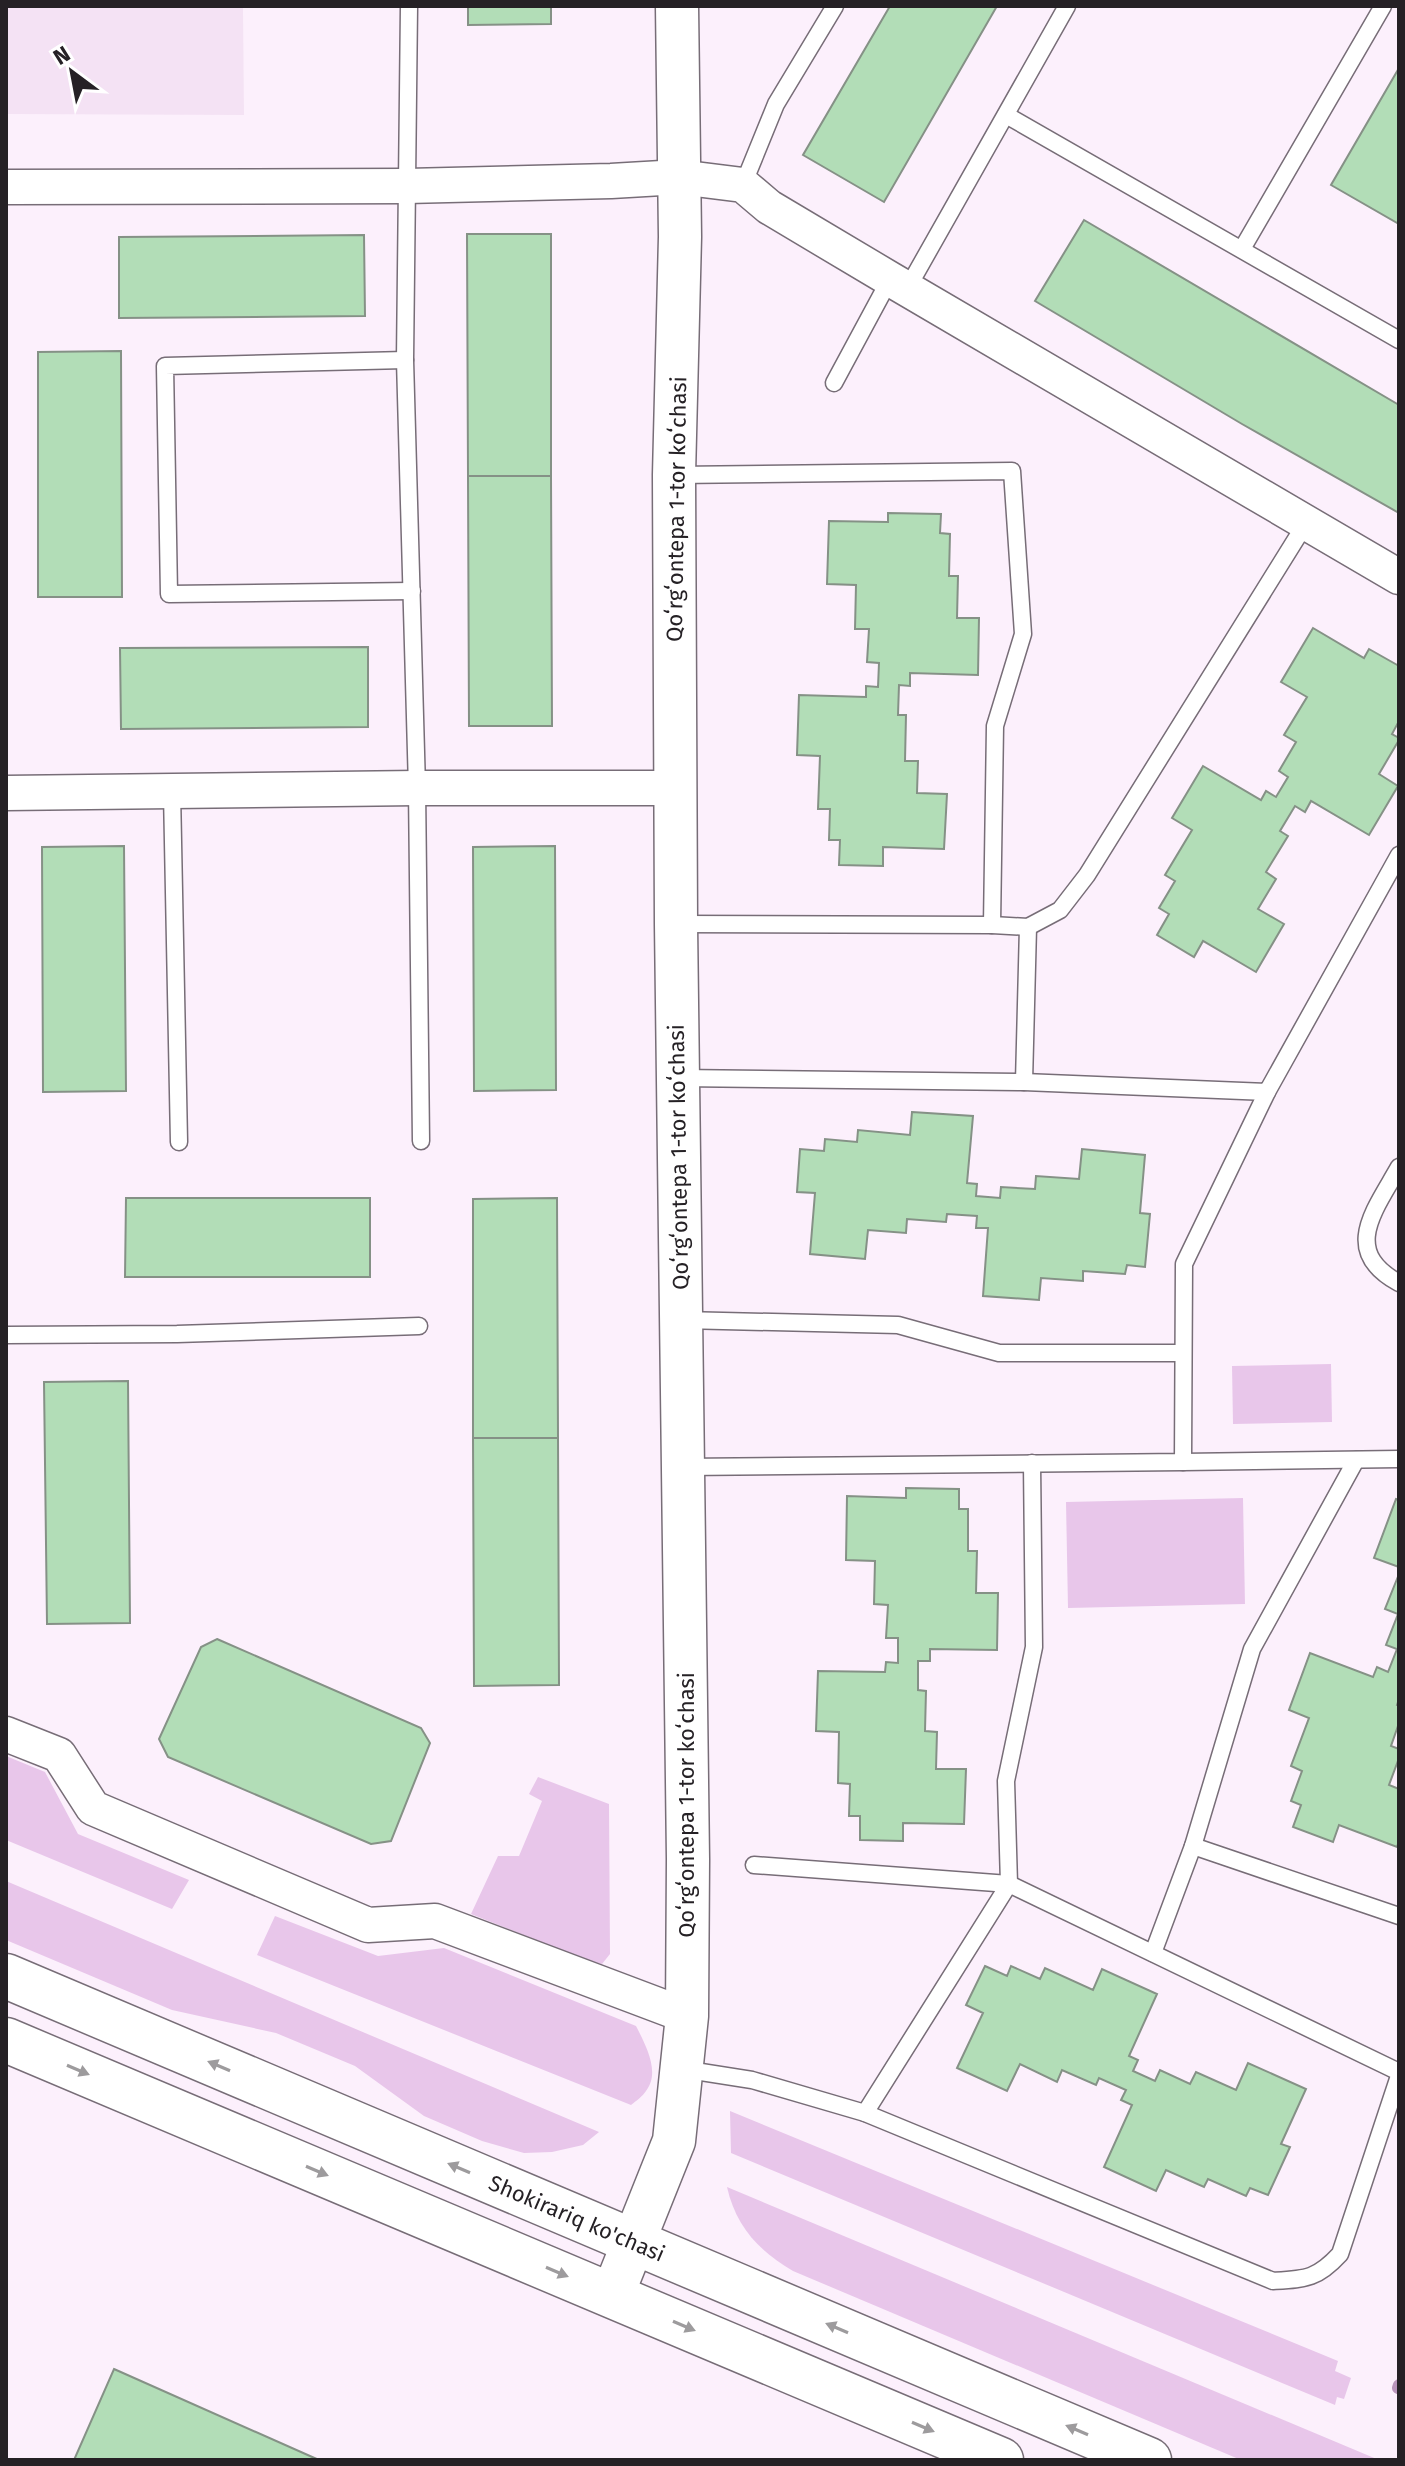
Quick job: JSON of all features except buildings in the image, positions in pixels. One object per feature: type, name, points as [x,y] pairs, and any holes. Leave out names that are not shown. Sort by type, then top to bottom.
[{"type":"main road","name":"Shokirariq ko'chasi","points":[[6,1976],[1149,2460]]},
{"type":"main road","points":[[6,2040],[1001,2460]]},
{"type":"street","name":"Qoʻrgʻontepa 1-tor koʻchasi","points":[[612,2296],[674,2141],[687,2016],[675,788],[674,475],[680,306],[677,6]]},
{"type":"street","points":[[6,187],[407,186],[679,177],[743,185],[769,207],[1399,577]]},
{"type":"street","points":[[6,793],[675,788]]},
{"type":"street","points":[[6,1734],[59,1755],[93,1808],[368,1925],[435,1921],[687,2016]]},
{"type":"lane","points":[[409,6],[405,360],[417,788],[421,1141]]},
{"type":"lane","points":[[743,185],[776,104],[835,6]]},
{"type":"lane","points":[[834,383],[1006,115],[1067,6]]},
{"type":"lane","points":[[1242,249],[1383,6]]},
{"type":"lane","points":[[1006,115],[1399,340]]},
{"type":"lane","points":[[405,360],[165,366],[169,594],[412,591]]},
{"type":"lane","points":[[674,475],[1012,471],[1023,634],[995,726],[992,925]]},
{"type":"lane","points":[[676,924],[1028,927],[1060,910],[1087,875],[1306,523]]},
{"type":"lane","points":[[172,792],[179,1142]]},
{"type":"lane","points":[[1183,1462],[1184,1264],[1267,1092],[1399,855]]},
{"type":"lane","points":[[1024,1082],[1028,927]]},
{"type":"lane","points":[[677,1078],[1024,1082],[1267,1092]]},
{"type":"lane","points":[[1399,1167],[1376,1207],[1365,1247],[1372,1263],[1399,1283]]},
{"type":"lane","points":[[681,1320],[898,1325],[999,1353],[1183,1353]]},
{"type":"lane","points":[[6,1335],[177,1334],[419,1326]]},
{"type":"lane","points":[[683,1467],[1399,1459]]},
{"type":"lane","points":[[1153,1953],[1193,1846],[1252,1649],[1356,1460]]},
{"type":"lane","points":[[865,2113],[1009,1884],[1006,1781],[1034,1647],[1032,1463]]},
{"type":"lane","points":[[1193,1846],[1399,1916]]},
{"type":"lane","points":[[682,2069],[752,2080],[865,2113],[1273,2281],[1305,2279],[1326,2270],[1340,2254],[1399,2074],[1009,1884],[754,1865]]},
{"type":"shaded area","points":[[6,6],[243,6],[244,115],[6,114]]},
{"type":"shaded area","points":[[1331,1364],[1332,1422],[1233,1424],[1232,1366]]},
{"type":"shaded area","points":[[1243,1498],[1245,1604],[1068,1608],[1066,1502]]},
{"type":"shaded area","points":[[6,1756],[45,1772],[78,1834],[189,1880],[172,1909],[6,1840]]},
{"type":"shaded area","points":[[538,1777],[609,1804],[610,1954],[602,1964],[471,1914],[498,1856],[519,1856],[542,1801],[529,1794]]},
{"type":"shaded area","points":[[6,1881],[599,2132],[583,2145],[552,2152],[524,2153],[482,2141],[424,2116],[355,2066],[276,2033],[172,2010],[6,1940]]},
{"type":"shaded area","points":[[275,1916],[378,1956],[444,1948],[636,2026],[650,2058],[650,2083],[643,2095],[631,2105],[257,1955]]},
{"type":"shaded area","points":[[730,2111],[1338,2361],[1335,2371],[1351,2378],[1344,2399],[1337,2397],[1335,2405],[731,2153]]},
{"type":"shaded area","points":[[727,2187],[1379,2460],[1241,2460],[793,2271],[760,2246],[743,2226]]}]
